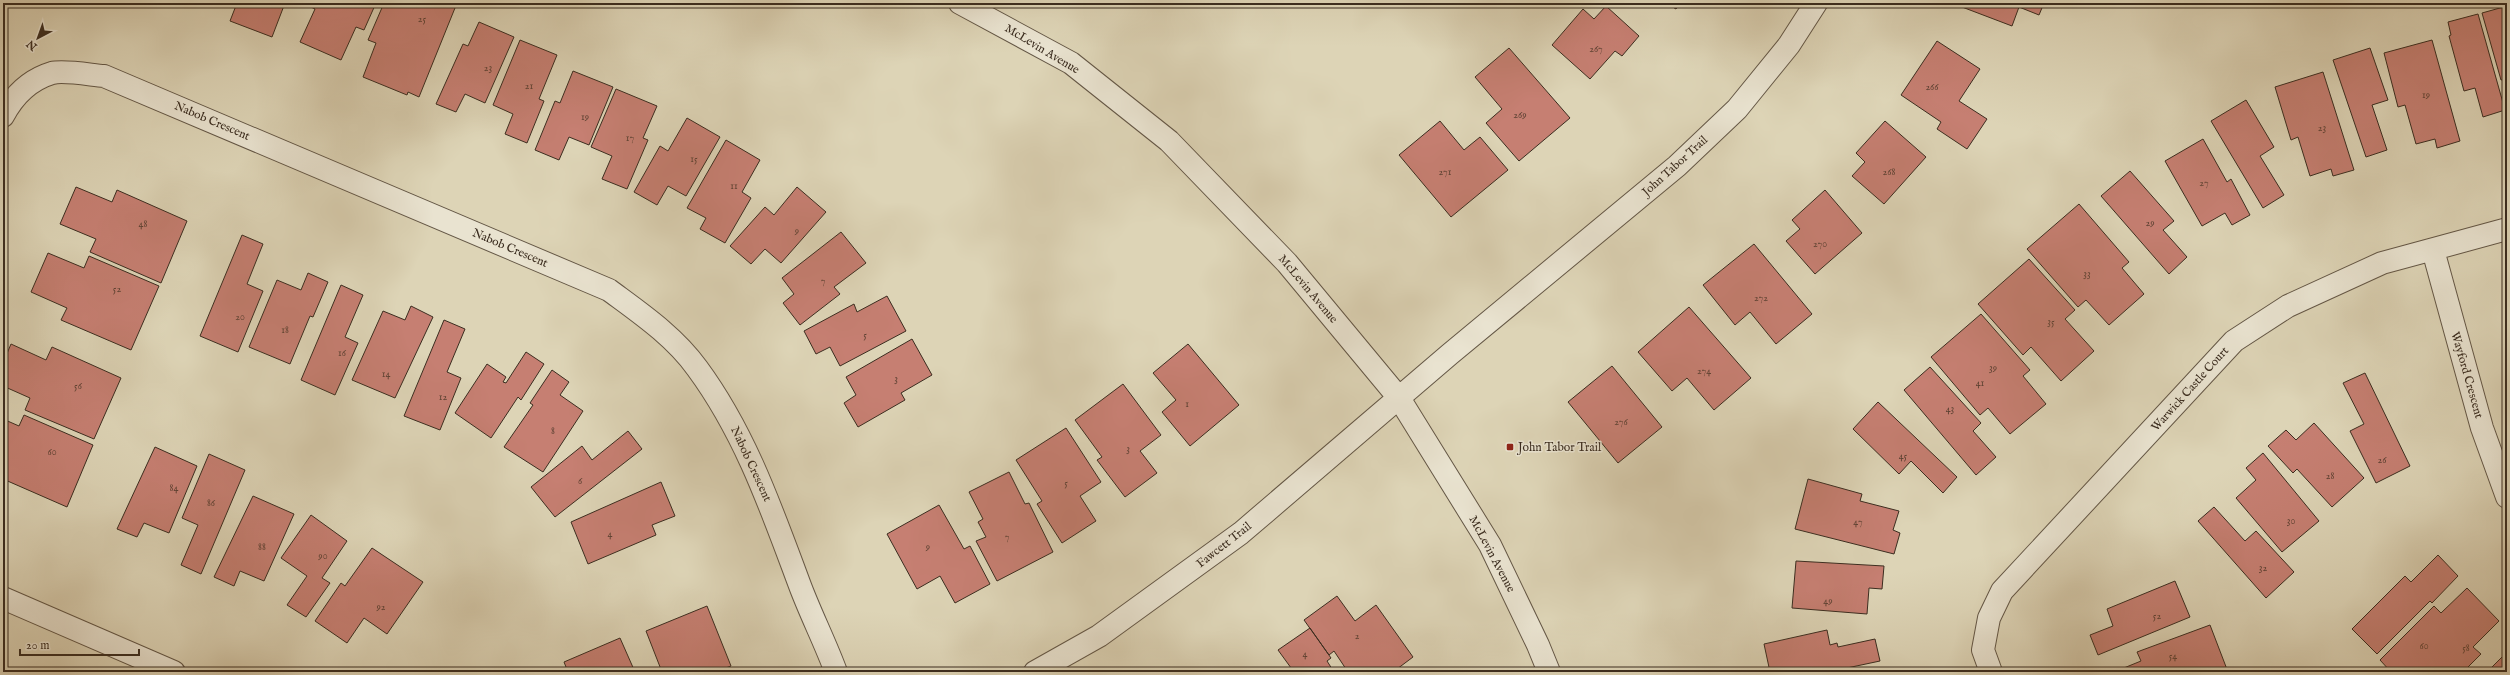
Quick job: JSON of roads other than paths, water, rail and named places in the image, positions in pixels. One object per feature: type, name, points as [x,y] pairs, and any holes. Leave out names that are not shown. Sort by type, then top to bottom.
[{"type":"street","name":"McLevin Avenue","points":[[960,3],[1071,63],[1169,142],[1287,263],[1399,398],[1490,544],[1538,645],[1549,672]]},
{"type":"street","name":"John Tabor Trail","points":[[1399,398],[1676,166],[1737,109],[1790,45],[1816,3]]},
{"type":"street","name":"Nabob Crescent","points":[[3,116],[11,100],[24,87],[53,73],[104,76],[609,290],[664,332],[696,367],[737,430],[778,524],[799,584],[836,672]]},
{"type":"street","name":"Warwick Castle Court","points":[[1991,672],[1983,650],[1989,618],[2002,591],[2039,554],[2234,340],[2288,306],[2382,263],[2507,229]]},
{"type":"street","name":"Wayford Crescent","points":[[2433,250],[2482,428],[2507,497]]},
{"type":"street","name":"Fawcett Trail","points":[[1035,672],[1099,636],[1241,533],[1399,398]]},
{"type":"street","points":[[3,598],[174,672]]},
{"type":"place","name":"John Tabor Trail","points":[[1510,447]]}]
